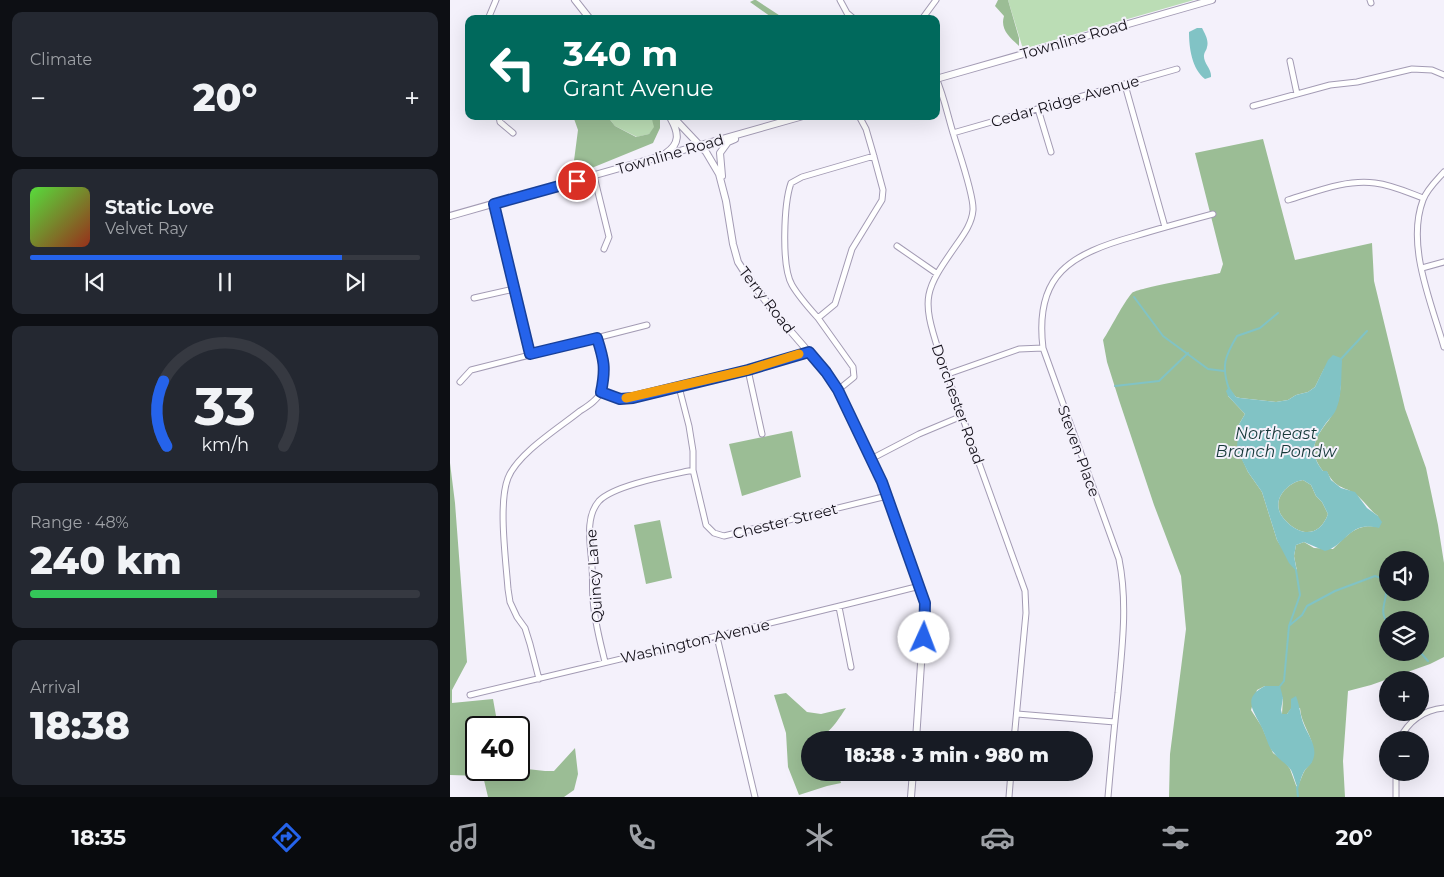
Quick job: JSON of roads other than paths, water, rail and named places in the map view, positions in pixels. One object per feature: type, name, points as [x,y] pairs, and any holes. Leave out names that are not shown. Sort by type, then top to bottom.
[{"type":"street","points":[[490,15],[496,0]]},
{"type":"street","points":[[575,0],[587,15]]},
{"type":"street","points":[[840,0],[849,15]]},
{"type":"street","points":[[925,15],[936,0]]},
{"type":"street","name":"Townline Road","points":[[940,77],[1212,0]]},
{"type":"street","points":[[1290,62],[1297,94]]},
{"type":"street","name":"Cedar Ridge Avenue","points":[[953,132],[1177,69]]},
{"type":"street","points":[[1253,106],[1330,85],[1357,82],[1412,69],[1432,70],[1444,75]]},
{"type":"street","points":[[1125,85],[1165,227]]},
{"type":"street","name":"Dorchester Road","points":[[940,91],[970,189],[973,209],[967,231],[936,273],[929,290],[928,314],[962,416],[1025,591],[1026,613],[1015,731]]},
{"type":"street","points":[[1038,109],[1051,152]]},
{"type":"street","points":[[500,120],[513,133]]},
{"type":"street","points":[[659,157],[672,149],[678,139],[673,120]]},
{"type":"street","name":"Terry Road","points":[[675,120],[700,145],[713,162],[719,174],[738,262],[760,294],[826,372],[838,390],[888,496],[925,603],[917,731]]},
{"type":"street","name":"Townline Road","points":[[450,216],[788,120]]},
{"type":"street","points":[[818,318],[835,304],[852,249],[882,200],[883,190],[866,129],[861,120]]},
{"type":"street","points":[[724,192],[719,158],[722,147],[728,142],[760,128]]},
{"type":"street","points":[[838,390],[854,377],[853,367],[791,284],[787,270],[785,236],[787,195],[792,183],[802,177],[874,156]]},
{"type":"street","points":[[1444,172],[1424,198],[1417,221],[1417,245],[1444,347]]},
{"type":"street","points":[[594,176],[609,237],[604,249]]},
{"type":"street","points":[[1288,200],[1362,182],[1389,185],[1424,198]]},
{"type":"street","points":[[494,204],[530,354]]},
{"type":"street","name":"Steven Place","points":[[1108,797],[1123,643],[1125,609],[1123,581],[1119,559],[1043,348],[1041,316],[1044,302],[1053,282],[1070,262],[1094,249],[1212,214]]},
{"type":"street","points":[[897,246],[936,273]]},
{"type":"street","points":[[1422,268],[1444,262]]},
{"type":"street","points":[[474,298],[514,289]]},
{"type":"street","points":[[460,382],[471,370],[647,325]]},
{"type":"street","points":[[539,679],[524,628],[510,602],[503,496],[508,478],[516,463],[592,402],[601,392],[604,377],[604,361],[597,338]]},
{"type":"street","points":[[948,374],[1019,349],[1043,348]]},
{"type":"street","points":[[601,392],[620,399],[633,398],[748,370],[809,352]]},
{"type":"street","points":[[748,370],[762,434]]},
{"type":"street","name":"Chester Street","points":[[679,387],[689,426],[693,451],[693,470],[706,525],[714,533],[724,536],[888,496]]},
{"type":"street","points":[[871,459],[920,434],[962,416]]},
{"type":"street","name":"Quincy Lane","points":[[605,662],[593,598],[590,524],[593,510],[600,500],[609,493],[623,487],[693,470]]},
{"type":"street","name":"Washington Avenue","points":[[470,695],[717,637],[920,586]]},
{"type":"street","points":[[839,607],[852,667]]},
{"type":"street","points":[[717,637],[754,797]]},
{"type":"street","points":[[1404,731],[1419,716],[1444,708]]},
{"type":"street","points":[[1017,714],[1115,722]]},
{"type":"street","points":[[911,797],[912,781]]},
{"type":"street","points":[[1009,797],[1011,781]]},
{"type":"street","points":[[1396,781],[1396,797]]},
{"type":"water","points":[[1202,28],[1207,42],[1204,58],[1211,77],[1205,79],[1194,64],[1190,45],[1189,32]]},
{"type":"water","name":"Northeast Branch Pondw","points":[[1333,355],[1341,358],[1341,391],[1336,410],[1320,432],[1315,443],[1314,454],[1316,460],[1323,471],[1327,471],[1331,480],[1341,488],[1355,492],[1367,508],[1378,516],[1382,522],[1379,528],[1369,526],[1355,530],[1338,544],[1325,551],[1304,542],[1296,545],[1294,556],[1297,572],[1289,563],[1277,540],[1262,492],[1248,472],[1237,450],[1238,426],[1245,414],[1228,396],[1226,391],[1229,387],[1236,397],[1240,398],[1276,402],[1288,400],[1315,387],[1328,360]],"holes":[[[1303,480],[1311,485],[1328,514],[1325,521],[1316,530],[1311,532],[1300,531],[1288,523],[1280,514],[1279,499],[1281,494],[1293,483]]]},
{"type":"water","points":[[1265,686],[1280,686],[1283,698],[1282,714],[1287,714],[1291,708],[1291,699],[1296,696],[1303,722],[1313,743],[1314,757],[1304,772],[1298,789],[1291,770],[1270,748],[1253,710],[1251,700],[1253,695]]},
{"type":"waterway","points":[[1134,297],[1163,336],[1208,369],[1224,371]]},
{"type":"waterway","points":[[1229,389],[1225,367],[1227,355],[1237,336],[1260,328],[1278,313]]},
{"type":"waterway","points":[[1340,360],[1367,331]]},
{"type":"waterway","points":[[1115,386],[1159,381],[1188,353]]},
{"type":"waterway","points":[[1280,686],[1284,681],[1289,626],[1300,595],[1296,570]]},
{"type":"waterway","points":[[1290,625],[1302,615],[1307,606],[1335,591],[1375,576],[1381,578],[1386,585],[1383,611]]},
{"type":"waterway","points":[[1297,787],[1298,797]]}]
